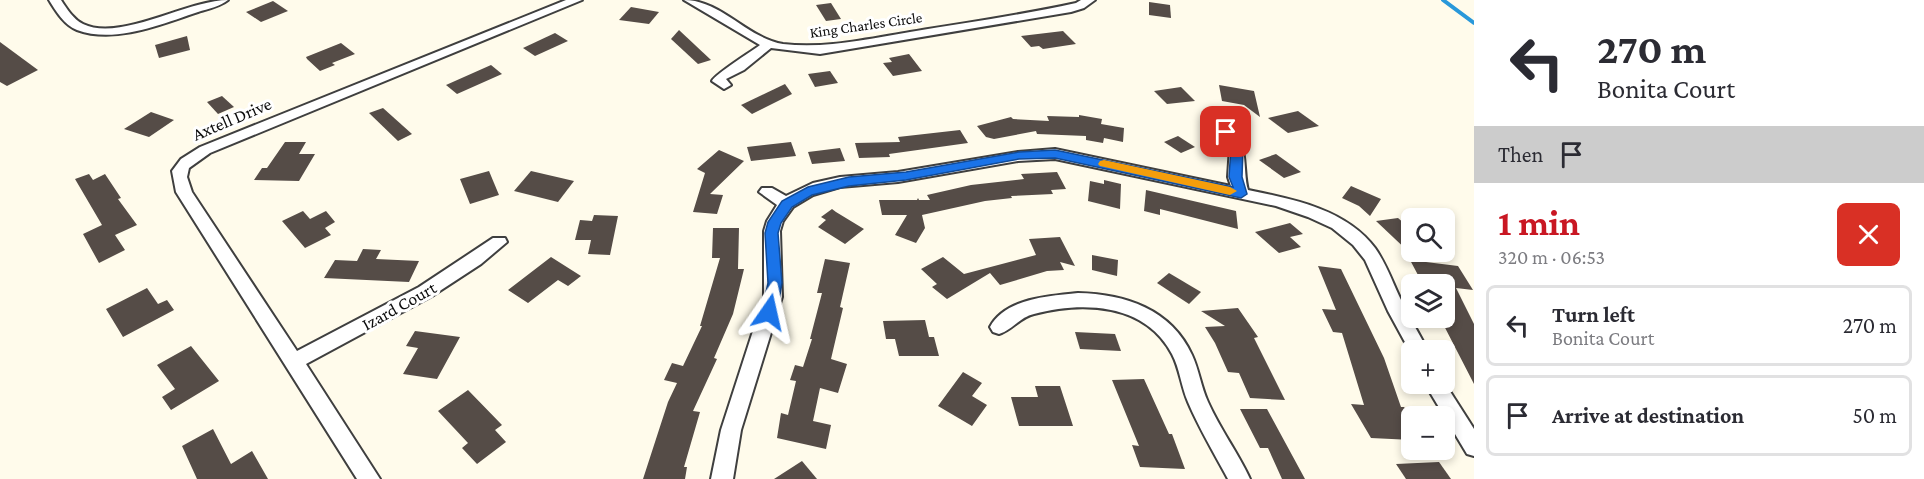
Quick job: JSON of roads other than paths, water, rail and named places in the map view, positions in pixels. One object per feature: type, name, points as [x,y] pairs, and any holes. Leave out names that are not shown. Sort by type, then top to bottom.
[{"type":"street","points":[[55,0],[65,15],[81,27],[114,30],[144,24],[222,0]]},
{"type":"street","name":"Axtell Drive","points":[[369,479],[184,192],[178,177],[183,164],[205,150],[576,0]]},
{"type":"street","name":"King Charles Circle","points":[[690,0],[750,35],[769,44],[791,49],[836,48],[1059,11],[1080,6],[1089,0]]},
{"type":"street","points":[[724,85],[719,81],[720,77],[740,67],[769,44]]},
{"type":"street","points":[[1226,132],[1237,147],[1236,177],[1241,194]]},
{"type":"street","points":[[722,479],[725,451],[773,297],[775,283],[771,233],[779,213],[787,204],[820,187],[906,176],[1019,155],[1055,154],[1310,210],[1342,227],[1368,251],[1413,340]]},
{"type":"street","points":[[767,192],[787,204]]},
{"type":"street","name":"Izard Court","points":[[293,362],[465,269],[499,242]]},
{"type":"street","points":[[999,327],[1009,315],[1076,299],[1108,302],[1139,311],[1164,328],[1181,352],[1199,404],[1239,479]]},
{"type":"street","points":[[1441,394],[1474,447]]},
{"type":"waterway","points":[[1443,0],[1474,23]]}]
